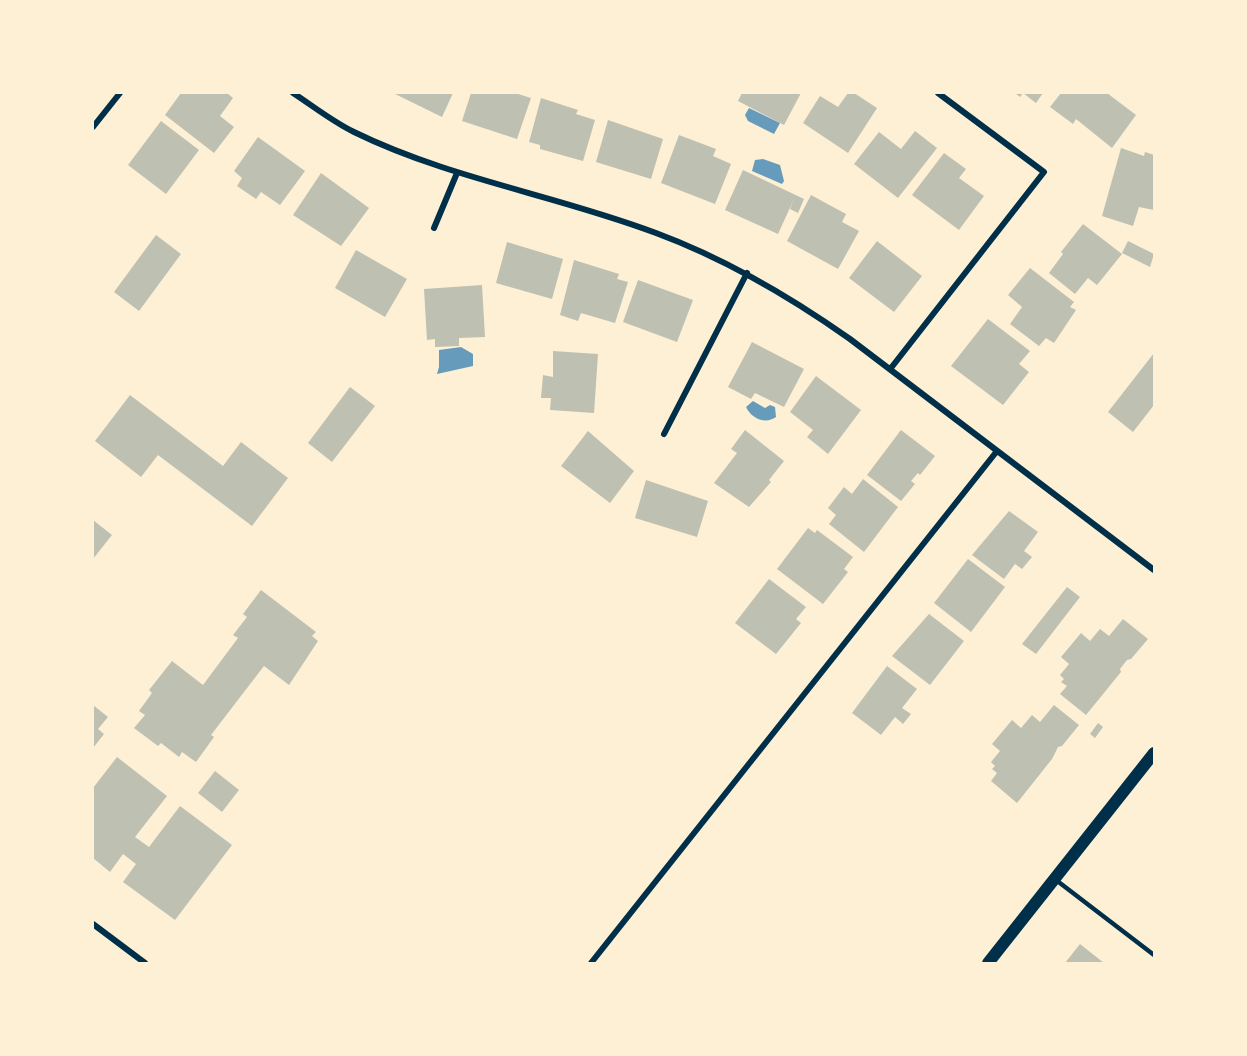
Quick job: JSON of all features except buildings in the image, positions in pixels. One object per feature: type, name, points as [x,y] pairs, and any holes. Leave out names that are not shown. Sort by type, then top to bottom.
[{"type":"main road","points":[[988,963],[1154,753]]},
{"type":"street","points":[[93,127],[120,93]]},
{"type":"street","points":[[293,93],[354,132],[457,173],[610,216],[657,233],[747,273],[798,303],[891,368],[1154,570]]},
{"type":"street","points":[[891,368],[1044,172],[938,93]]},
{"type":"street","points":[[434,228],[457,173]]},
{"type":"street","points":[[664,434],[747,273]]},
{"type":"street","points":[[591,963],[997,451]]},
{"type":"street","points":[[93,924],[145,963]]},
{"type":"lane","points":[[1055,878],[1154,955]]},
{"type":"water","points":[[749,108],[780,123],[774,134],[748,121],[745,115]]},
{"type":"water","points":[[763,159],[780,165],[784,181],[782,184],[752,171],[755,160]]},
{"type":"water","points":[[461,347],[473,354],[473,366],[437,374],[439,350]]},
{"type":"water","points":[[753,401],[765,408],[770,405],[775,407],[776,417],[763,420],[755,417],[746,407]]}]
